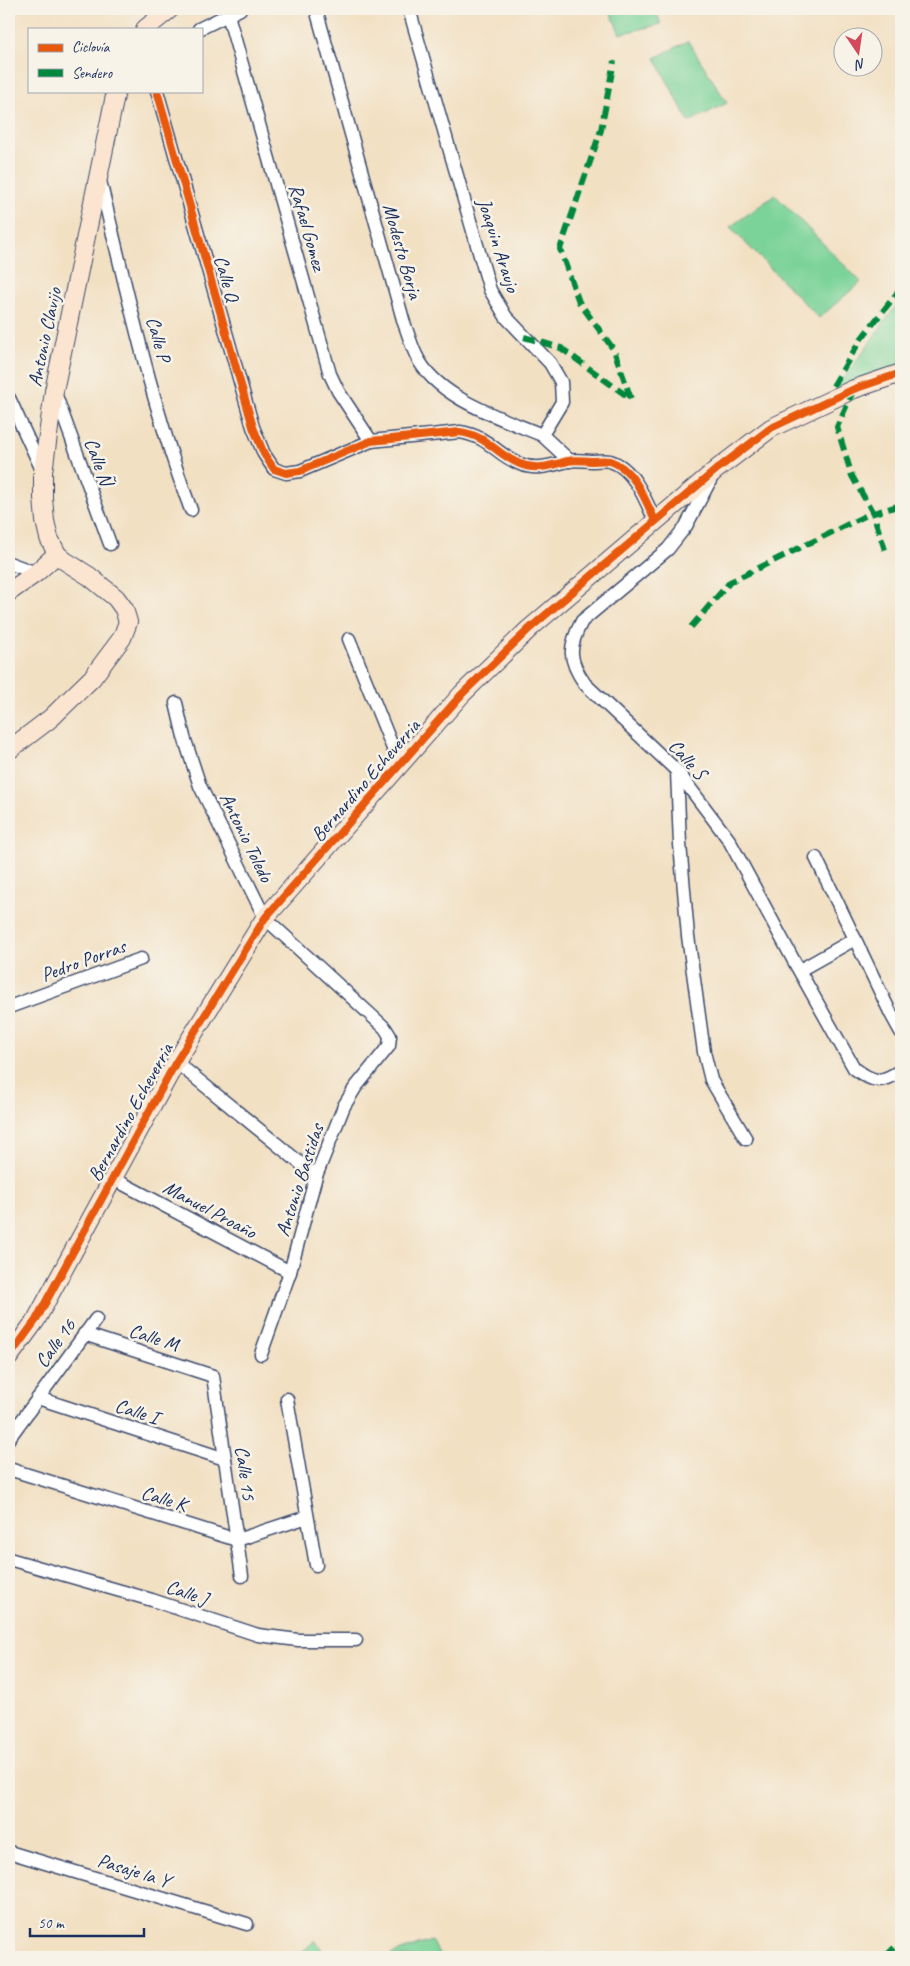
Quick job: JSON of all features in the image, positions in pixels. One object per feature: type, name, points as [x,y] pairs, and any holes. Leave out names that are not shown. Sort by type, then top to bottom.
[{"type":"street","points":[[147,28],[170,9]]},
{"type":"street","points":[[201,28],[240,9]]},
{"type":"street","name":"Modesto Borja","points":[[316,9],[404,323],[416,357],[437,383],[467,404],[542,435]]},
{"type":"street","name":"Joaquin Araujo","points":[[409,9],[490,290],[506,317],[550,363],[561,382],[562,402],[542,435]]},
{"type":"street","name":"Rafael Gomez","points":[[228,15],[330,374],[338,391],[371,441]]},
{"type":"street","name":"Antonio Clavijo","points":[[57,554],[49,538],[45,521],[42,472],[54,391],[116,92]]},
{"type":"street","name":"Calle Q","points":[[158,92],[253,427],[264,454],[274,469],[286,473],[300,471],[371,441]]},
{"type":"street","name":"Calle P","points":[[98,175],[141,348],[169,450],[191,510]]},
{"type":"street","name":"Bernardino Echeverria","points":[[9,1357],[36,1320],[176,1062],[265,918],[462,694],[529,629],[717,469],[771,428],[854,389],[901,373]]},
{"type":"street","name":"Calle Ñ","points":[[54,391],[110,544]]},
{"type":"street","points":[[9,398],[42,472]]},
{"type":"street","points":[[371,441],[460,432],[474,434],[488,441],[497,450],[520,464],[538,468],[556,466],[570,460],[611,461],[627,472],[639,486],[655,521]]},
{"type":"street","points":[[542,435],[570,460]]},
{"type":"street","name":"Calle S","points":[[717,469],[686,526],[668,549],[582,621],[574,636],[571,653],[575,669],[585,684],[677,771],[730,840],[854,1068],[867,1079],[877,1080],[892,1076],[901,1070]]},
{"type":"street","points":[[9,592],[36,573],[57,554],[116,598],[124,609],[128,622],[122,638],[92,678],[50,718],[9,750]]},
{"type":"street","points":[[9,563],[36,573]]},
{"type":"street","points":[[349,639],[400,766]]},
{"type":"street","name":"Antonio Toledo","points":[[176,703],[184,737],[200,786],[265,918],[385,1028]]},
{"type":"street","points":[[677,771],[682,872],[688,936],[704,1052],[712,1080],[746,1139]]},
{"type":"street","points":[[816,858],[901,1032]]},
{"type":"street","points":[[800,970],[855,939]]},
{"type":"street","name":"Pedro Porras","points":[[9,1007],[142,959]]},
{"type":"street","name":"Antonio Bastidas","points":[[261,1354],[290,1272],[316,1176],[344,1106],[355,1088],[388,1046],[390,1036],[385,1028]]},
{"type":"street","points":[[176,1062],[316,1176]]},
{"type":"street","name":"Manuel Proaño","points":[[112,1178],[290,1272]]},
{"type":"street","name":"Calle 16","points":[[9,1438],[96,1318]]},
{"type":"street","name":"Calle M","points":[[84,1334],[213,1376]]},
{"type":"street","name":"Calle 15","points":[[213,1376],[242,1576]]},
{"type":"street","name":"Calle I","points":[[38,1398],[225,1460]]},
{"type":"street","points":[[287,1399],[316,1565]]},
{"type":"street","name":"Calle K","points":[[9,1470],[237,1540]]},
{"type":"street","points":[[237,1540],[307,1518]]},
{"type":"street","name":"Calle J","points":[[9,1559],[152,1600],[258,1635],[298,1640],[356,1640]]},
{"type":"street","name":"Pasaje la Y","points":[[9,1852],[247,1924]]},
{"type":"green space","points":[[609,9],[655,9],[661,24],[620,34]]},
{"type":"green space","points":[[688,41],[727,103],[689,122],[655,58]]},
{"type":"green space","points":[[775,195],[861,282],[819,318],[730,227]]},
{"type":"green space","points":[[901,299],[901,375],[829,399]]},
{"type":"green space","points":[[315,1940],[327,1957],[297,1957]]},
{"type":"green space","points":[[431,1941],[441,1957],[390,1957],[390,1955]]},
{"type":"marked path","points":[[524,337],[561,348],[631,399],[614,350],[579,302],[560,249],[601,130],[614,61]]},
{"type":"marked path","points":[[833,386],[861,339],[901,288]]},
{"type":"marked path","points":[[854,389],[837,427],[852,476],[873,513],[885,550]]},
{"type":"marked path","points":[[691,627],[730,582],[867,515],[901,505]]},
{"type":"marked path","points":[[888,1957],[888,1954],[901,1941]]},
{"type":"cycle path","points":[[157,92],[253,427],[264,454],[274,469],[286,473],[300,471],[371,441],[460,432],[479,438],[511,460],[526,466],[544,467],[574,460],[610,461],[626,471],[632,478],[648,504],[655,521]]},
{"type":"cycle path","points":[[9,1357],[36,1320],[176,1062],[265,918],[462,694],[529,629],[717,469],[771,428],[854,389],[901,373]]}]
